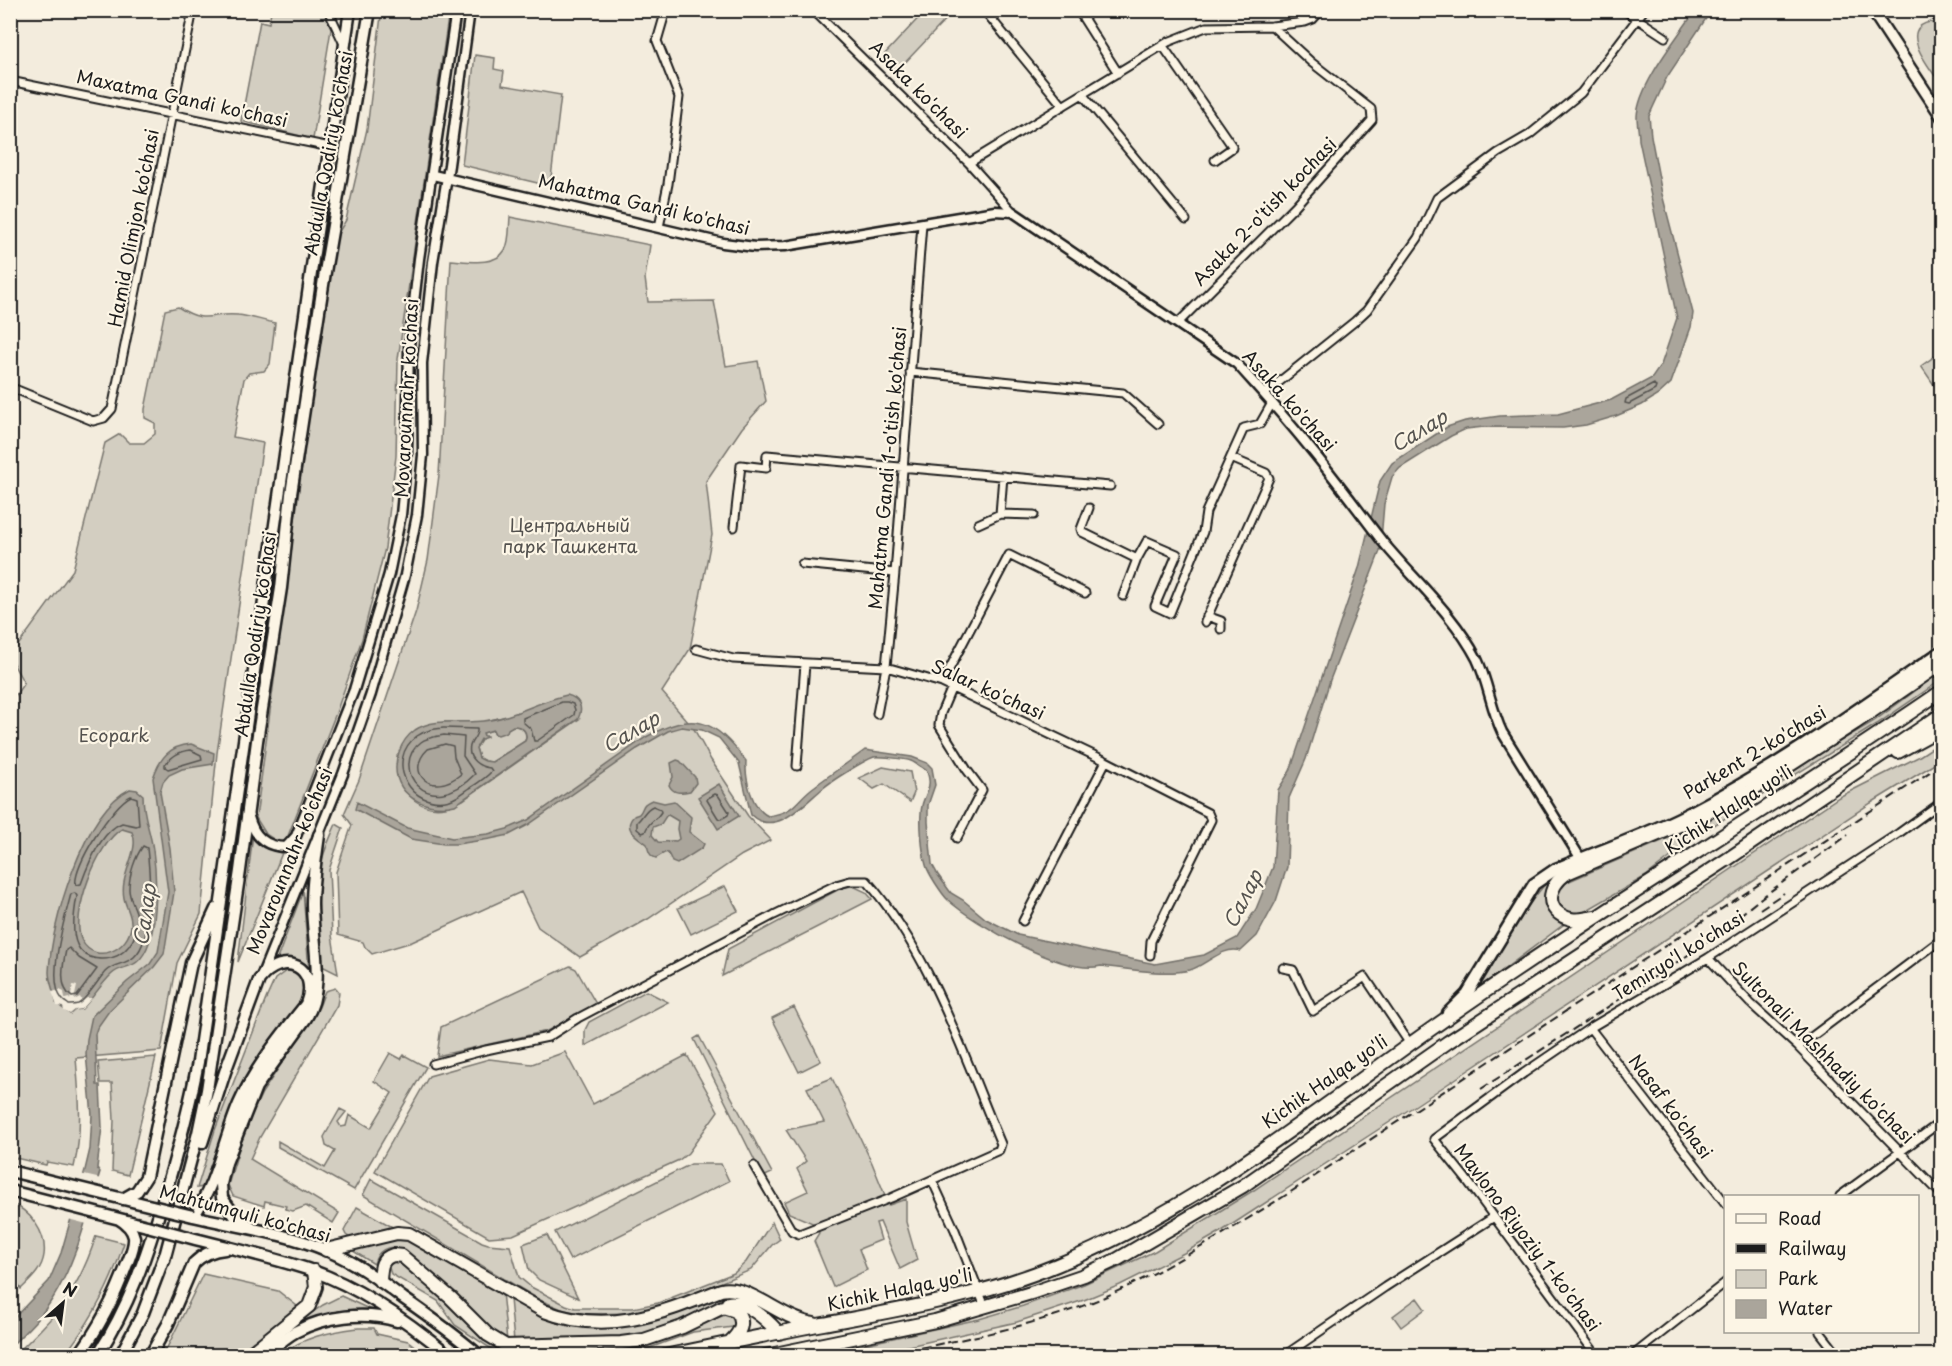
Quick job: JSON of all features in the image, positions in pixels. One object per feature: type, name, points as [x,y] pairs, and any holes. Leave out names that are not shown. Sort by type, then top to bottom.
[{"type":"highway","points":[[1600,916],[1575,920],[1559,914],[1551,902],[1551,890],[1555,883],[1583,862],[1696,818],[1747,793],[1855,723],[1941,663]]},
{"type":"highway","name":"Kichik Halqa yo'li","points":[[665,1356],[891,1312],[980,1292],[1081,1255],[1169,1209],[1228,1173],[1435,1026],[1941,690]]},
{"type":"highway","name":"Kichik Halqa yo'li","points":[[765,1356],[935,1321],[986,1307],[1042,1289],[1118,1259],[1243,1186],[1448,1042],[1941,714]]},
{"type":"highway","points":[[1834,787],[1941,728]]},
{"type":"highway","points":[[326,1250],[397,1233],[409,1234],[544,1311],[565,1318],[601,1321],[642,1318],[721,1290],[730,1289],[746,1293],[798,1320],[821,1324]]},
{"type":"highway","points":[[380,1281],[381,1268],[386,1258],[393,1255],[402,1256],[451,1298],[488,1335],[499,1343],[511,1346],[621,1343],[644,1340],[682,1327],[731,1302],[740,1303],[766,1319],[778,1333]]},
{"type":"highway","points":[[247,1356],[309,1306],[316,1287],[314,1271]]},
{"type":"highway","points":[[719,1308],[730,1308],[741,1317],[741,1327],[730,1342]]},
{"type":"main road","name":"Abdulla Qodiriy ko'chasi","points":[[97,1356],[126,1306],[147,1255],[184,1129],[194,1084],[350,10]]},
{"type":"main road","name":"Abdulla Qodiriy ko'chasi","points":[[164,1260],[198,1133],[207,1090],[281,588],[291,494],[323,284],[370,10]]},
{"type":"main road","points":[[1872,10],[1941,115]]},
{"type":"main road","points":[[1929,10],[1941,17]]},
{"type":"main road","name":"Maxatma Gandi ko'chasi","points":[[330,147],[346,150]]},
{"type":"main road","name":"Parkent 2-ko'chasi","points":[[1435,1026],[1467,994],[1534,884],[1556,869],[1583,862],[1692,812],[1738,787],[1853,713],[1941,651]]},
{"type":"main road","points":[[261,1232],[235,1216],[228,1207],[222,1198],[222,1179],[256,1087],[306,1018],[316,996],[312,905],[319,835]]},
{"type":"main road","points":[[123,1199],[137,1191],[146,1177],[191,963],[214,914],[223,887]]},
{"type":"main road","points":[[120,1356],[139,1322],[164,1260],[190,1186],[225,1072],[259,980],[275,966],[285,963],[295,965],[304,972],[307,978],[309,988],[306,1004],[258,1067],[248,1084],[231,1124],[207,1194],[193,1216]]},
{"type":"main road","name":"Mahtumquli ko'chasi","points":[[10,1171],[326,1250],[380,1281],[480,1356]]},
{"type":"main road","name":"Mahtumquli ko'chasi","points":[[10,1191],[314,1271],[340,1283],[413,1327],[450,1356]]},
{"type":"main road","points":[[78,1356],[106,1312],[133,1247],[132,1232],[119,1219]]},
{"type":"main road","points":[[150,1356],[168,1324],[194,1263],[210,1251],[234,1249]]},
{"type":"main road","points":[[264,1356],[297,1331],[343,1317],[375,1316],[413,1327]]},
{"type":"street","name":"Hamid Olimjon ko’chasi","points":[[10,387],[93,421],[102,420],[113,406],[193,10]]},
{"type":"street","points":[[328,10],[345,46]]},
{"type":"street","name":"Movarounnahr ko'chasi","points":[[248,813],[254,832],[268,844],[286,847],[296,836],[354,690],[389,574],[401,515],[407,453],[409,346],[419,259],[456,10]]},
{"type":"street","name":"Movarounnahr ko'chasi","points":[[259,980],[343,774],[371,694],[402,586],[417,515],[423,455],[422,363],[433,262],[470,10]]},
{"type":"street","points":[[659,227],[668,184],[679,97],[657,41],[666,10]]},
{"type":"street","name":"Asaka ko'chasi","points":[[813,10],[969,163],[1013,212],[1237,364],[1309,446],[1383,542],[1451,618],[1482,670],[1502,732],[1583,862]]},
{"type":"street","points":[[984,10],[1063,106]]},
{"type":"street","points":[[1078,10],[1118,73]]},
{"type":"street","points":[[969,163],[1163,46],[1206,27],[1272,26],[1305,22],[1321,10]]},
{"type":"street","points":[[1624,10],[1665,37]]},
{"type":"street","points":[[1264,394],[1367,310],[1418,238],[1437,198],[1497,153],[1529,135],[1581,93],[1644,10]]},
{"type":"street","name":"Asaka 2-o'tish kochasi","points":[[1178,323],[1294,206],[1372,120],[1371,109],[1311,62],[1272,26]]},
{"type":"street","points":[[1163,46],[1232,146],[1215,160]]},
{"type":"street","name":"Maxatma Gandi ko'chasi","points":[[10,81],[330,147]]},
{"type":"street","points":[[1083,95],[1186,220]]},
{"type":"street","name":"Mahatma Gandi ko'chasi","points":[[433,175],[723,243],[755,247],[785,246],[995,211],[1013,212]]},
{"type":"street","name":"Mahatma Gandi 1-o'tish ko'chasi","points":[[877,714],[886,667],[895,573],[922,224]]},
{"type":"street","points":[[910,372],[1123,393],[1158,424]]},
{"type":"street","points":[[1178,554],[1156,608],[1170,613],[1203,532],[1206,512],[1244,428],[1260,424],[1272,403]]},
{"type":"street","points":[[734,527],[741,465],[765,468],[767,455],[1110,486]]},
{"type":"street","points":[[1221,628],[1221,621],[1206,619],[1269,478],[1266,473],[1231,458]]},
{"type":"street","points":[[1000,514],[1003,476]]},
{"type":"street","points":[[1089,508],[1082,532],[1137,559]]},
{"type":"street","points":[[978,525],[1000,514],[1034,515]]},
{"type":"street","points":[[1123,596],[1137,559],[1147,541],[1191,560]]},
{"type":"street","points":[[942,683],[1009,555],[1085,593]]},
{"type":"street","points":[[801,564],[895,573]]},
{"type":"street","name":"Salar ko'chasi","points":[[696,649],[733,658],[886,667],[942,683],[1106,761],[1208,813],[1211,820],[1151,941],[1150,955]]},
{"type":"street","points":[[797,766],[805,664]]},
{"type":"street","points":[[952,687],[941,713],[939,725],[982,790],[957,838]]},
{"type":"street","points":[[1023,921],[1106,761]]},
{"type":"street","name":"Temiryo'l ko'chasi","points":[[1434,1138],[1590,1028],[1708,958],[1899,833],[1941,802]]},
{"type":"street","points":[[432,1064],[548,1037],[588,1013],[774,915],[836,885],[850,881],[867,881],[888,905],[955,1030],[1001,1144],[999,1150],[799,1234],[792,1231],[754,1166]]},
{"type":"street","points":[[1798,1047],[1941,939]]},
{"type":"street","name":"Sultonali Mashhadiy ko'chasi","points":[[1708,958],[1941,1195]]},
{"type":"street","points":[[1283,968],[1293,970],[1313,1011],[1365,977],[1410,1044]]},
{"type":"street","name":"Nasaf ko'chasi","points":[[1590,1028],[1724,1203]]},
{"type":"street","points":[[1843,1195],[1941,1121]]},
{"type":"street","name":"Mavlono Riyoziy 1-ko'chasi","points":[[1434,1138],[1597,1356]]},
{"type":"street","points":[[932,1180],[986,1307]]},
{"type":"street","points":[[1291,1356],[1291,1351],[1494,1217]]},
{"type":"street","points":[[1632,1356],[1724,1283]]},
{"type":"street","points":[[1821,1333],[1839,1356]]},
{"type":"green space","points":[[926,10],[954,11],[898,70],[883,56]]},
{"type":"green space","points":[[271,11],[334,11],[313,139],[241,121],[260,21],[269,23]]},
{"type":"green space","points":[[379,11],[449,11],[398,359],[396,456],[385,548],[362,639],[336,713],[286,841],[278,842],[266,834],[256,818],[323,307],[337,235],[346,220],[367,129],[381,16]]},
{"type":"green space","points":[[1930,22],[1941,27],[1941,84],[1919,51],[1916,41],[1916,33],[1920,26]]},
{"type":"green space","points":[[475,55],[495,58],[494,69],[504,71],[502,85],[561,95],[550,186],[462,165]]},
{"type":"green space","name":"Центральный парк Ташкента","points":[[510,217],[650,245],[645,278],[648,302],[714,301],[726,366],[758,361],[766,401],[742,428],[706,481],[712,535],[690,649],[662,692],[694,729],[711,760],[748,816],[771,840],[742,855],[648,919],[580,957],[538,927],[521,892],[412,942],[372,954],[363,942],[338,935],[336,872],[352,825],[344,814],[359,780],[416,611],[428,560],[439,475],[451,260],[480,262],[495,259],[505,250],[508,243]],"holes":[[[516,714],[579,719],[463,800],[447,806],[434,808],[415,801],[402,786],[398,776],[397,756],[443,722],[482,722]]]},
{"type":"green space","name":"Ecopark","points":[[178,307],[196,316],[238,315],[275,323],[270,364],[264,371],[249,373],[244,379],[233,437],[263,443],[217,753],[201,914],[177,963],[161,1051],[76,1058],[79,1126],[74,1167],[47,1162],[46,1165],[11,1157],[10,703],[24,683],[11,660],[11,655],[73,570],[105,443],[120,434],[129,443],[144,443],[155,434],[155,423],[145,418],[145,409],[165,310]]},
{"type":"green space","points":[[1941,352],[1941,395],[1921,366]]},
{"type":"green space","points":[[1941,672],[1941,680],[1877,724],[1706,830],[1646,876],[1577,915],[1560,909],[1556,897],[1560,885],[1701,824],[1874,721]]},
{"type":"green space","points":[[513,726],[524,730],[525,741],[492,762],[479,758],[476,748],[484,736],[483,733],[493,730],[495,734]]},
{"type":"green space","points":[[1941,742],[1941,760],[1871,803],[1413,1107],[1222,1231],[1184,1253],[1084,1300],[1017,1322],[868,1355],[816,1355],[979,1319],[1023,1306],[1084,1284],[1155,1251],[1254,1190],[1839,797],[1918,757]]},
{"type":"green space","points":[[883,767],[910,772],[914,793],[910,802],[884,784],[874,789],[859,778]]},
{"type":"green space","points":[[336,824],[343,828],[329,870],[332,935],[338,974],[322,966],[317,904],[321,862]]},
{"type":"green space","points":[[253,834],[273,851],[282,853],[238,962]]},
{"type":"green space","points":[[1549,880],[1545,894],[1546,906],[1552,916],[1563,925],[1479,988],[1520,918]]},
{"type":"green space","points":[[725,886],[738,911],[691,934],[678,908]]},
{"type":"green space","points":[[853,886],[866,892],[872,899],[722,976],[728,949],[843,887]]},
{"type":"green space","points":[[303,891],[309,972],[303,964],[295,960],[277,959]]},
{"type":"green space","points":[[570,966],[576,969],[596,1004],[547,1031],[437,1056],[441,1027]]},
{"type":"green space","points":[[286,971],[299,976],[303,989],[302,999],[260,1055],[243,1084],[203,1187],[197,1188],[215,1130],[266,999],[275,979]]},
{"type":"green space","points":[[335,988],[339,993],[337,1005],[260,1137],[250,1159],[339,1213],[333,1223],[306,1206],[293,1211],[285,1209],[286,1206],[265,1201],[264,1206],[233,1196],[228,1185],[245,1129],[262,1093],[319,1007],[325,991]]},
{"type":"green space","points":[[646,991],[668,1002],[585,1046],[585,1030],[589,1022]]},
{"type":"green space","points":[[794,1007],[821,1061],[799,1072],[772,1018]]},
{"type":"green space","points":[[699,1036],[772,1173],[763,1177],[694,1039]]},
{"type":"green space","points":[[565,1052],[593,1104],[687,1055],[718,1111],[688,1153],[679,1160],[513,1235],[489,1237],[375,1171],[429,1076],[489,1059],[532,1064]]},
{"type":"green space","points":[[390,1053],[401,1059],[404,1055],[426,1067],[354,1190],[278,1147],[278,1141],[325,1168],[335,1151],[326,1146],[324,1137],[340,1109],[346,1112],[338,1122],[341,1127],[346,1126],[349,1115],[371,1128],[392,1093],[374,1081]]},
{"type":"green space","points":[[156,1057],[128,1175],[112,1171],[114,1120],[112,1083],[100,1083],[98,1062]]},
{"type":"green space","points":[[832,1078],[889,1205],[906,1199],[906,1222],[917,1260],[900,1269],[880,1222],[876,1223],[881,1240],[859,1249],[867,1270],[833,1287],[814,1241],[819,1233],[815,1224],[789,1213],[784,1202],[808,1191],[797,1169],[806,1161],[786,1130],[824,1122],[807,1088]]},
{"type":"green space","points":[[691,1164],[721,1164],[729,1181],[570,1260],[555,1232]]},
{"type":"green space","points":[[371,1179],[482,1242],[510,1246],[519,1277],[531,1287],[575,1308],[633,1308],[658,1303],[734,1273],[746,1262],[772,1222],[780,1239],[751,1270],[661,1307],[632,1313],[586,1314],[564,1310],[540,1300],[363,1195]]},
{"type":"green space","points":[[10,1203],[24,1211],[36,1223],[43,1239],[44,1255],[41,1265],[36,1274],[21,1289],[11,1276]]},
{"type":"green space","points":[[357,1207],[398,1230],[356,1242],[344,1231]]},
{"type":"green space","points":[[547,1235],[578,1298],[539,1280],[529,1270],[523,1244]]},
{"type":"green space","points":[[96,1236],[124,1243],[106,1288],[83,1329],[64,1355],[15,1355],[64,1302],[82,1273]]},
{"type":"green space","points":[[399,1237],[408,1238],[502,1292],[507,1341],[500,1339],[400,1249],[391,1247],[380,1252],[374,1264],[350,1249]]},
{"type":"green space","points":[[398,1258],[508,1351],[509,1355],[499,1354],[455,1325],[438,1301],[391,1274],[388,1265],[392,1260]]},
{"type":"green space","points":[[203,1274],[278,1291],[297,1306],[280,1324],[239,1355],[163,1356]]},
{"type":"green space","points":[[728,1292],[742,1296],[780,1318],[775,1319],[745,1300],[732,1296],[725,1297],[682,1323],[635,1337],[514,1341],[510,1299],[559,1323],[616,1325],[659,1319]]},
{"type":"green space","points":[[341,1296],[369,1309],[296,1324],[323,1305]]},
{"type":"green space","points":[[1417,1298],[1425,1309],[1401,1327],[1393,1316]]},
{"type":"green space","points":[[727,1314],[735,1317],[736,1324],[733,1327],[693,1332],[647,1349],[613,1355],[513,1356],[514,1353],[620,1348],[673,1336]]},
{"type":"green space","points":[[358,1328],[374,1328],[377,1334],[408,1341],[426,1355],[280,1355],[317,1336]]},
{"type":"water","name":"Салар","points":[[1695,11],[1711,11],[1667,77],[1649,116],[1662,194],[1693,313],[1691,327],[1671,383],[1642,405],[1586,425],[1563,428],[1484,427],[1466,429],[1400,468],[1392,477],[1384,504],[1380,551],[1330,680],[1306,759],[1289,798],[1287,867],[1276,901],[1257,936],[1241,951],[1221,953],[1196,968],[1180,972],[1101,966],[1085,967],[1044,956],[999,934],[948,900],[929,873],[923,852],[921,812],[929,787],[929,777],[927,771],[903,759],[874,757],[869,759],[832,781],[789,816],[770,823],[760,821],[751,815],[739,763],[719,738],[702,730],[682,727],[668,731],[637,749],[528,825],[509,835],[457,844],[411,839],[355,809],[357,802],[407,828],[452,838],[488,834],[528,820],[646,737],[677,724],[702,723],[723,735],[746,761],[748,784],[753,800],[768,816],[785,812],[808,791],[865,750],[912,757],[927,763],[932,768],[935,785],[928,805],[932,864],[951,893],[986,919],[1018,935],[1155,964],[1204,955],[1237,938],[1256,909],[1273,867],[1278,790],[1290,771],[1359,568],[1380,481],[1392,463],[1447,427],[1465,421],[1500,416],[1558,414],[1611,400],[1652,378],[1661,365],[1677,318],[1639,140],[1637,116],[1639,103],[1651,76]]},
{"type":"water","points":[[567,695],[577,701],[580,707],[578,719],[455,805],[443,807],[419,802],[402,788],[397,777],[396,766],[399,752],[406,739],[415,730],[440,722],[475,722],[494,719]],"holes":[[[516,726],[525,732],[525,741],[492,762],[479,758],[476,748],[481,739],[487,737],[483,733],[493,730],[498,735]]]},
{"type":"water","name":"Салар","points":[[191,744],[214,753],[213,764],[182,769],[169,775],[163,782],[160,792],[170,848],[174,892],[164,954],[154,967],[109,1011],[95,1034],[97,1085],[100,1085],[102,1127],[97,1168],[100,1172],[86,1221],[69,1268],[53,1298],[39,1317],[11,1346],[10,1322],[49,1281],[61,1253],[85,1170],[90,1149],[92,1115],[86,1054],[92,1016],[127,982],[150,964],[158,952],[168,892],[153,778],[166,754],[177,747]]},
{"type":"water","points":[[677,760],[695,777],[696,783],[690,791],[678,792],[669,785],[673,777],[671,763]]},
{"type":"water","points":[[719,784],[739,816],[718,829],[698,797]]},
{"type":"water","points":[[130,789],[137,790],[143,795],[152,843],[156,892],[150,940],[137,962],[115,972],[82,1009],[70,1014],[56,1003],[49,976],[56,926],[63,899],[84,844],[98,820],[113,801]],"holes":[[[122,829],[132,832],[134,847],[123,889],[131,921],[129,934],[119,947],[103,953],[95,952],[82,941],[79,930],[79,915],[88,880],[95,863],[113,836]]]},
{"type":"water","points":[[652,800],[664,803],[674,801],[691,817],[689,832],[704,844],[702,848],[677,864],[672,862],[666,852],[656,858],[652,856],[647,844],[633,833],[629,825],[634,816],[639,814]],"holes":[[[666,816],[678,821],[679,839],[676,841],[658,842],[652,835],[653,827],[661,824]]]},
{"type":"pier","points":[[73,985],[77,986],[74,1000],[80,997],[82,1001],[92,998],[82,1009],[70,1014],[64,1011],[63,1007],[57,1006],[52,992],[60,990],[64,992],[65,999],[70,1000]]},
{"type":"pier","points":[[80,1174],[101,1179],[87,1224],[68,1219]]},
{"type":"railway","points":[[881,1356],[980,1335],[1053,1316],[1104,1297],[1157,1272],[1283,1197],[1942,764]]},
{"type":"railway","points":[[1481,1089],[1702,946],[1761,898],[1848,835]]},
{"type":"railway","points":[[1760,909],[1784,893]]}]
